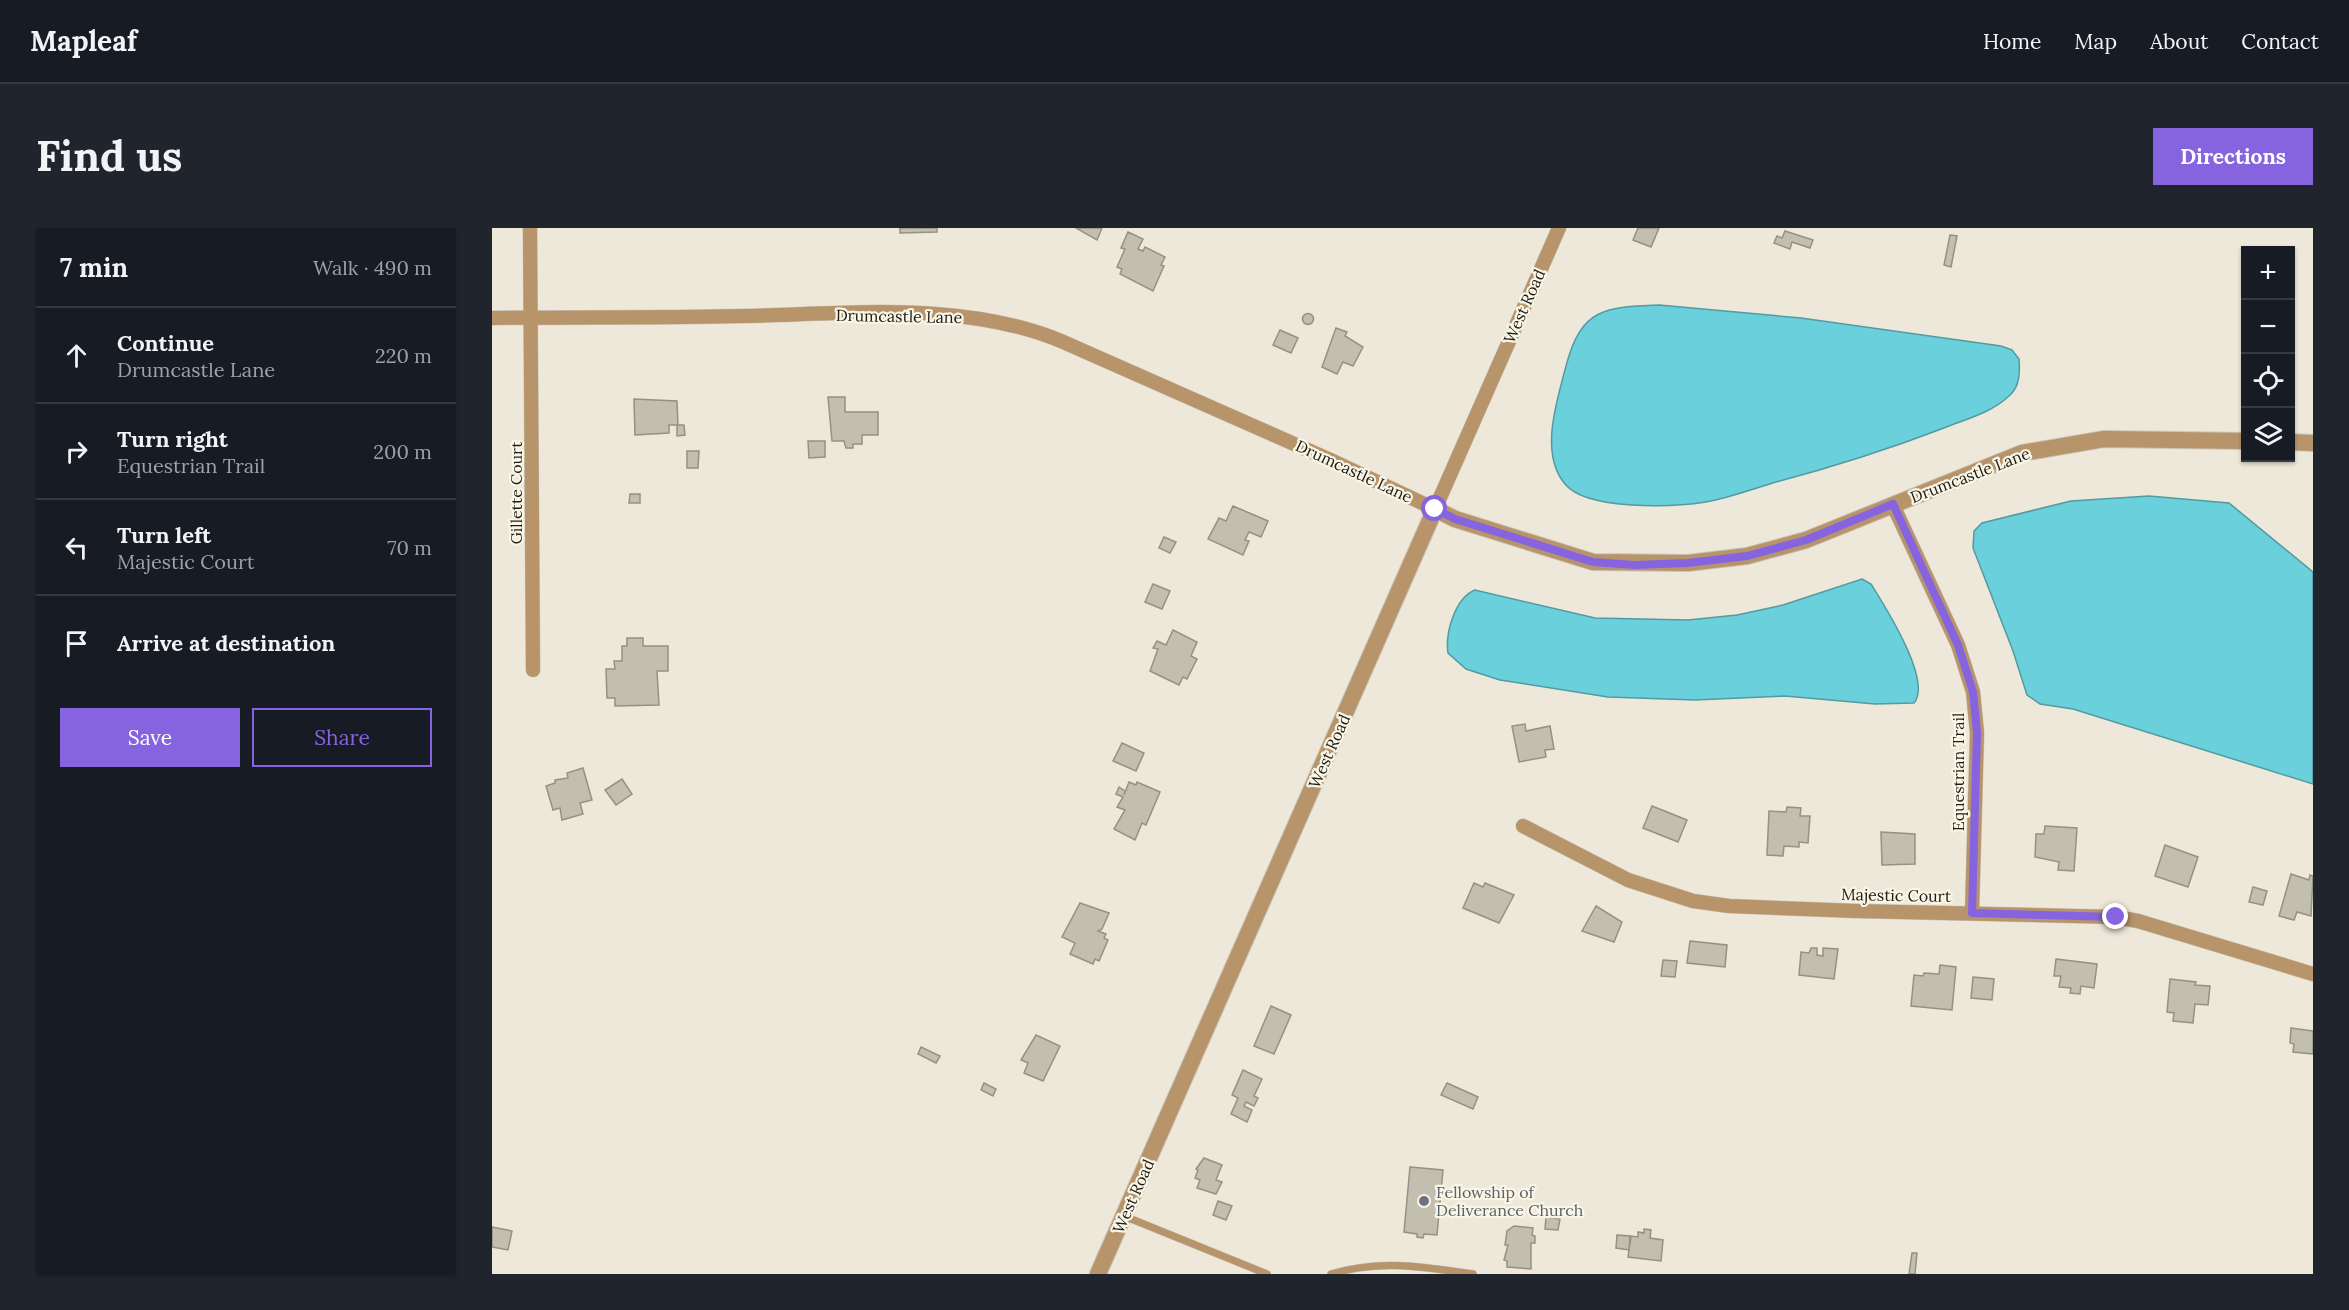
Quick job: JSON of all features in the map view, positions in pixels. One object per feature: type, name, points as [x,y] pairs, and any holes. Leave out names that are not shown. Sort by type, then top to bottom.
[{"type":"street","name":"Gillette Court","points":[[530,228],[533,669]]},
{"type":"street","name":"West Road","points":[[1098,1274],[1559,228]]},
{"type":"street","name":"Drumcastle Lane","points":[[492,318],[970,316],[1049,337],[1087,352],[1357,471],[1455,519],[1593,562],[1635,565],[1688,563],[1747,556],[1806,540],[2022,453],[2104,439],[2241,441]]},
{"type":"street","points":[[2295,442],[2313,443]]},
{"type":"street","name":"Equestrian Trail","points":[[1893,504],[1961,652],[1973,692],[1977,733],[1972,913]]},
{"type":"street","name":"Majestic Court","points":[[1523,826],[1628,880],[1693,901],[1729,906],[2090,915],[2138,921],[2313,974]]},
{"type":"lane","points":[[1124,1216],[1267,1274]]},
{"type":"lane","points":[[1331,1274],[1360,1266],[1403,1265],[1473,1274]]},
{"type":"water","points":[[1659,305],[1801,318],[2001,346],[2012,350],[2019,359],[2018,379],[2009,396],[1978,415],[1861,457],[1723,498],[1692,504],[1653,506],[1611,503],[1576,493],[1565,484],[1557,471],[1552,442],[1555,411],[1572,347],[1579,332],[1598,314],[1624,307]]},
{"type":"water","points":[[2149,496],[2229,503],[2313,572],[2313,784],[2073,709],[2040,704],[2027,695],[2013,651],[1973,548],[1974,531],[1982,523],[2071,501]]},
{"type":"water","points":[[1862,579],[1871,584],[1895,625],[1912,661],[1918,692],[1914,703],[1875,704],[1785,696],[1695,700],[1608,697],[1500,680],[1466,669],[1448,653],[1448,636],[1453,617],[1462,600],[1475,590],[1595,618],[1688,620],[1737,615],[1783,605]]},
{"type":"building","points":[[900,228],[937,228],[937,232],[900,233]]},
{"type":"building","points":[[1076,228],[1102,228],[1097,240]]},
{"type":"building","points":[[1638,228],[1659,228],[1651,247],[1633,240]]},
{"type":"building","points":[[1785,231],[1813,240],[1810,248],[1792,242],[1790,249],[1774,243],[1777,236],[1782,238]]},
{"type":"building","points":[[1128,232],[1143,239],[1138,249],[1143,251],[1145,247],[1165,257],[1161,265],[1164,266],[1153,291],[1120,274],[1122,269],[1117,267],[1125,249],[1121,248]]},
{"type":"building","points":[[1950,235],[1957,236],[1951,267],[1944,265]]},
{"type":"building","points":[[1308,314],[1312,315],[1312,323],[1308,324],[1304,323],[1303,319],[1304,315]]},
{"type":"building","points":[[1336,328],[1347,332],[1345,336],[1363,347],[1353,366],[1343,362],[1337,374],[1322,367]]},
{"type":"building","points":[[1280,330],[1298,338],[1291,353],[1273,345]]},
{"type":"building","points":[[828,397],[845,397],[845,412],[878,412],[878,435],[862,435],[862,444],[853,444],[853,448],[846,448],[844,441],[832,441]]},
{"type":"building","points":[[634,399],[677,401],[678,425],[684,425],[685,435],[677,436],[677,425],[669,425],[669,433],[635,435]]},
{"type":"building","points":[[808,441],[825,441],[825,457],[809,458]]},
{"type":"building","points":[[687,451],[699,451],[698,468],[687,468]]},
{"type":"building","points":[[630,494],[640,494],[640,503],[629,503]]},
{"type":"building","points":[[1233,506],[1268,521],[1261,537],[1249,532],[1245,540],[1249,541],[1243,555],[1208,539],[1219,518],[1226,521]]},
{"type":"building","points":[[1164,537],[1176,542],[1170,553],[1159,548]]},
{"type":"building","points":[[1153,584],[1170,591],[1162,609],[1145,602]]},
{"type":"building","points":[[1173,630],[1197,642],[1191,656],[1197,659],[1187,679],[1183,677],[1179,685],[1150,671],[1158,649],[1153,648],[1157,641],[1166,645]]},
{"type":"building","points":[[627,638],[643,638],[643,646],[668,646],[668,671],[657,671],[659,705],[615,706],[615,698],[607,698],[606,669],[615,669],[614,661],[622,661],[622,646],[627,646]]},
{"type":"building","points":[[1525,724],[1526,731],[1550,726],[1554,749],[1545,750],[1546,757],[1519,762],[1512,726]]},
{"type":"building","points":[[1122,743],[1144,753],[1136,771],[1113,761]]},
{"type":"building","points":[[583,768],[592,800],[580,803],[583,814],[562,820],[560,808],[553,810],[546,786],[555,783],[555,780],[568,778],[567,773]]},
{"type":"building","points":[[622,779],[632,794],[616,805],[605,790]]},
{"type":"building","points":[[1129,782],[1136,785],[1137,782],[1160,792],[1146,825],[1142,823],[1135,840],[1114,829],[1125,810],[1117,807],[1123,797],[1116,794],[1119,787],[1125,791],[1124,795]]},
{"type":"building","points":[[1652,806],[1687,820],[1678,842],[1643,828]]},
{"type":"building","points":[[1787,807],[1801,808],[1800,816],[1810,816],[1808,843],[1799,842],[1799,847],[1784,846],[1783,856],[1767,855],[1769,811],[1786,812]]},
{"type":"building","points":[[2045,826],[2077,828],[2074,871],[2058,870],[2059,862],[2035,857],[2036,834],[2044,834]]},
{"type":"building","points":[[1881,832],[1915,834],[1915,864],[1882,865]]},
{"type":"building","points":[[2165,845],[2198,857],[2188,887],[2155,876]]},
{"type":"building","points":[[2291,874],[2309,880],[2310,875],[2313,876],[2311,916],[2297,912],[2294,920],[2279,916]]},
{"type":"building","points":[[1474,883],[1483,887],[1485,883],[1514,895],[1499,923],[1463,908]]},
{"type":"building","points":[[2253,887],[2267,891],[2263,905],[2249,902]]},
{"type":"building","points":[[1080,903],[1109,913],[1102,929],[1098,931],[1106,934],[1104,938],[1108,940],[1099,961],[1095,959],[1093,964],[1070,954],[1075,943],[1062,937]]},
{"type":"building","points":[[1596,906],[1622,922],[1614,942],[1582,931]]},
{"type":"building","points":[[1690,941],[1727,945],[1725,967],[1687,963]]},
{"type":"building","points":[[1811,948],[1817,948],[1817,955],[1823,956],[1823,948],[1838,949],[1834,979],[1799,975],[1801,952],[1809,953]]},
{"type":"building","points":[[2056,959],[2097,964],[2094,988],[2081,986],[2080,994],[2070,993],[2071,988],[2059,987],[2061,976],[2054,976]]},
{"type":"building","points":[[1663,960],[1677,961],[1675,977],[1661,976]]},
{"type":"building","points":[[1940,965],[1956,967],[1952,1010],[1911,1006],[1914,975],[1939,974]]},
{"type":"building","points":[[1973,977],[1994,979],[1992,1000],[1971,998]]},
{"type":"building","points":[[2170,979],[2210,986],[2208,1005],[2195,1004],[2193,1023],[2173,1021],[2174,1013],[2167,1012]]},
{"type":"building","points":[[1271,1006],[1291,1015],[1274,1054],[1254,1046]]},
{"type":"building","points":[[2291,1028],[2313,1031],[2313,1054],[2293,1052],[2294,1044],[2290,1043]]},
{"type":"building","points":[[1036,1035],[1060,1046],[1043,1081],[1024,1073],[1028,1063],[1021,1060]]},
{"type":"building","points":[[921,1047],[940,1056],[936,1063],[918,1054]]},
{"type":"building","points":[[1243,1070],[1262,1079],[1254,1096],[1258,1098],[1254,1106],[1246,1102],[1244,1106],[1252,1110],[1247,1122],[1231,1114],[1238,1098],[1232,1095]]},
{"type":"building","points":[[984,1083],[996,1089],[993,1096],[981,1090]]},
{"type":"building","points":[[1447,1083],[1478,1097],[1473,1109],[1441,1095]]},
{"type":"building","points":[[1204,1158],[1222,1165],[1216,1180],[1222,1182],[1216,1194],[1197,1188],[1200,1180],[1195,1178],[1198,1170],[1196,1169]]},
{"type":"building","name":"Fellowship of Deliverance Church","points":[[1410,1167],[1443,1170],[1437,1235],[1424,1234],[1423,1238],[1417,1237],[1417,1234],[1404,1232]]},
{"type":"building","points":[[1218,1201],[1232,1206],[1226,1220],[1213,1215]]},
{"type":"building","points":[[1546,1217],[1560,1219],[1558,1230],[1545,1229]]},
{"type":"building","points":[[1514,1226],[1533,1228],[1532,1235],[1535,1236],[1535,1243],[1531,1243],[1531,1269],[1507,1267],[1507,1261],[1504,1260],[1508,1245],[1505,1245],[1507,1231]]},
{"type":"building","points":[[492,1227],[512,1231],[508,1250],[492,1247]]},
{"type":"building","points":[[1644,1229],[1651,1230],[1650,1238],[1663,1240],[1661,1261],[1628,1257],[1631,1236],[1638,1237],[1638,1232],[1644,1233]]},
{"type":"building","points":[[1617,1235],[1630,1236],[1629,1250],[1616,1248]]},
{"type":"building","points":[[1912,1253],[1917,1253],[1915,1274],[1909,1274]]},
{"type":"place","name":"Fellowship of Deliverance Church","points":[[1424,1201]]},
{"type":"route","points":[[1435,509],[1455,519],[1593,562],[1635,565],[1688,563],[1747,556],[1806,540],[1893,504],[1958,645],[1973,692],[1977,733],[1972,913],[2116,917]]}]
